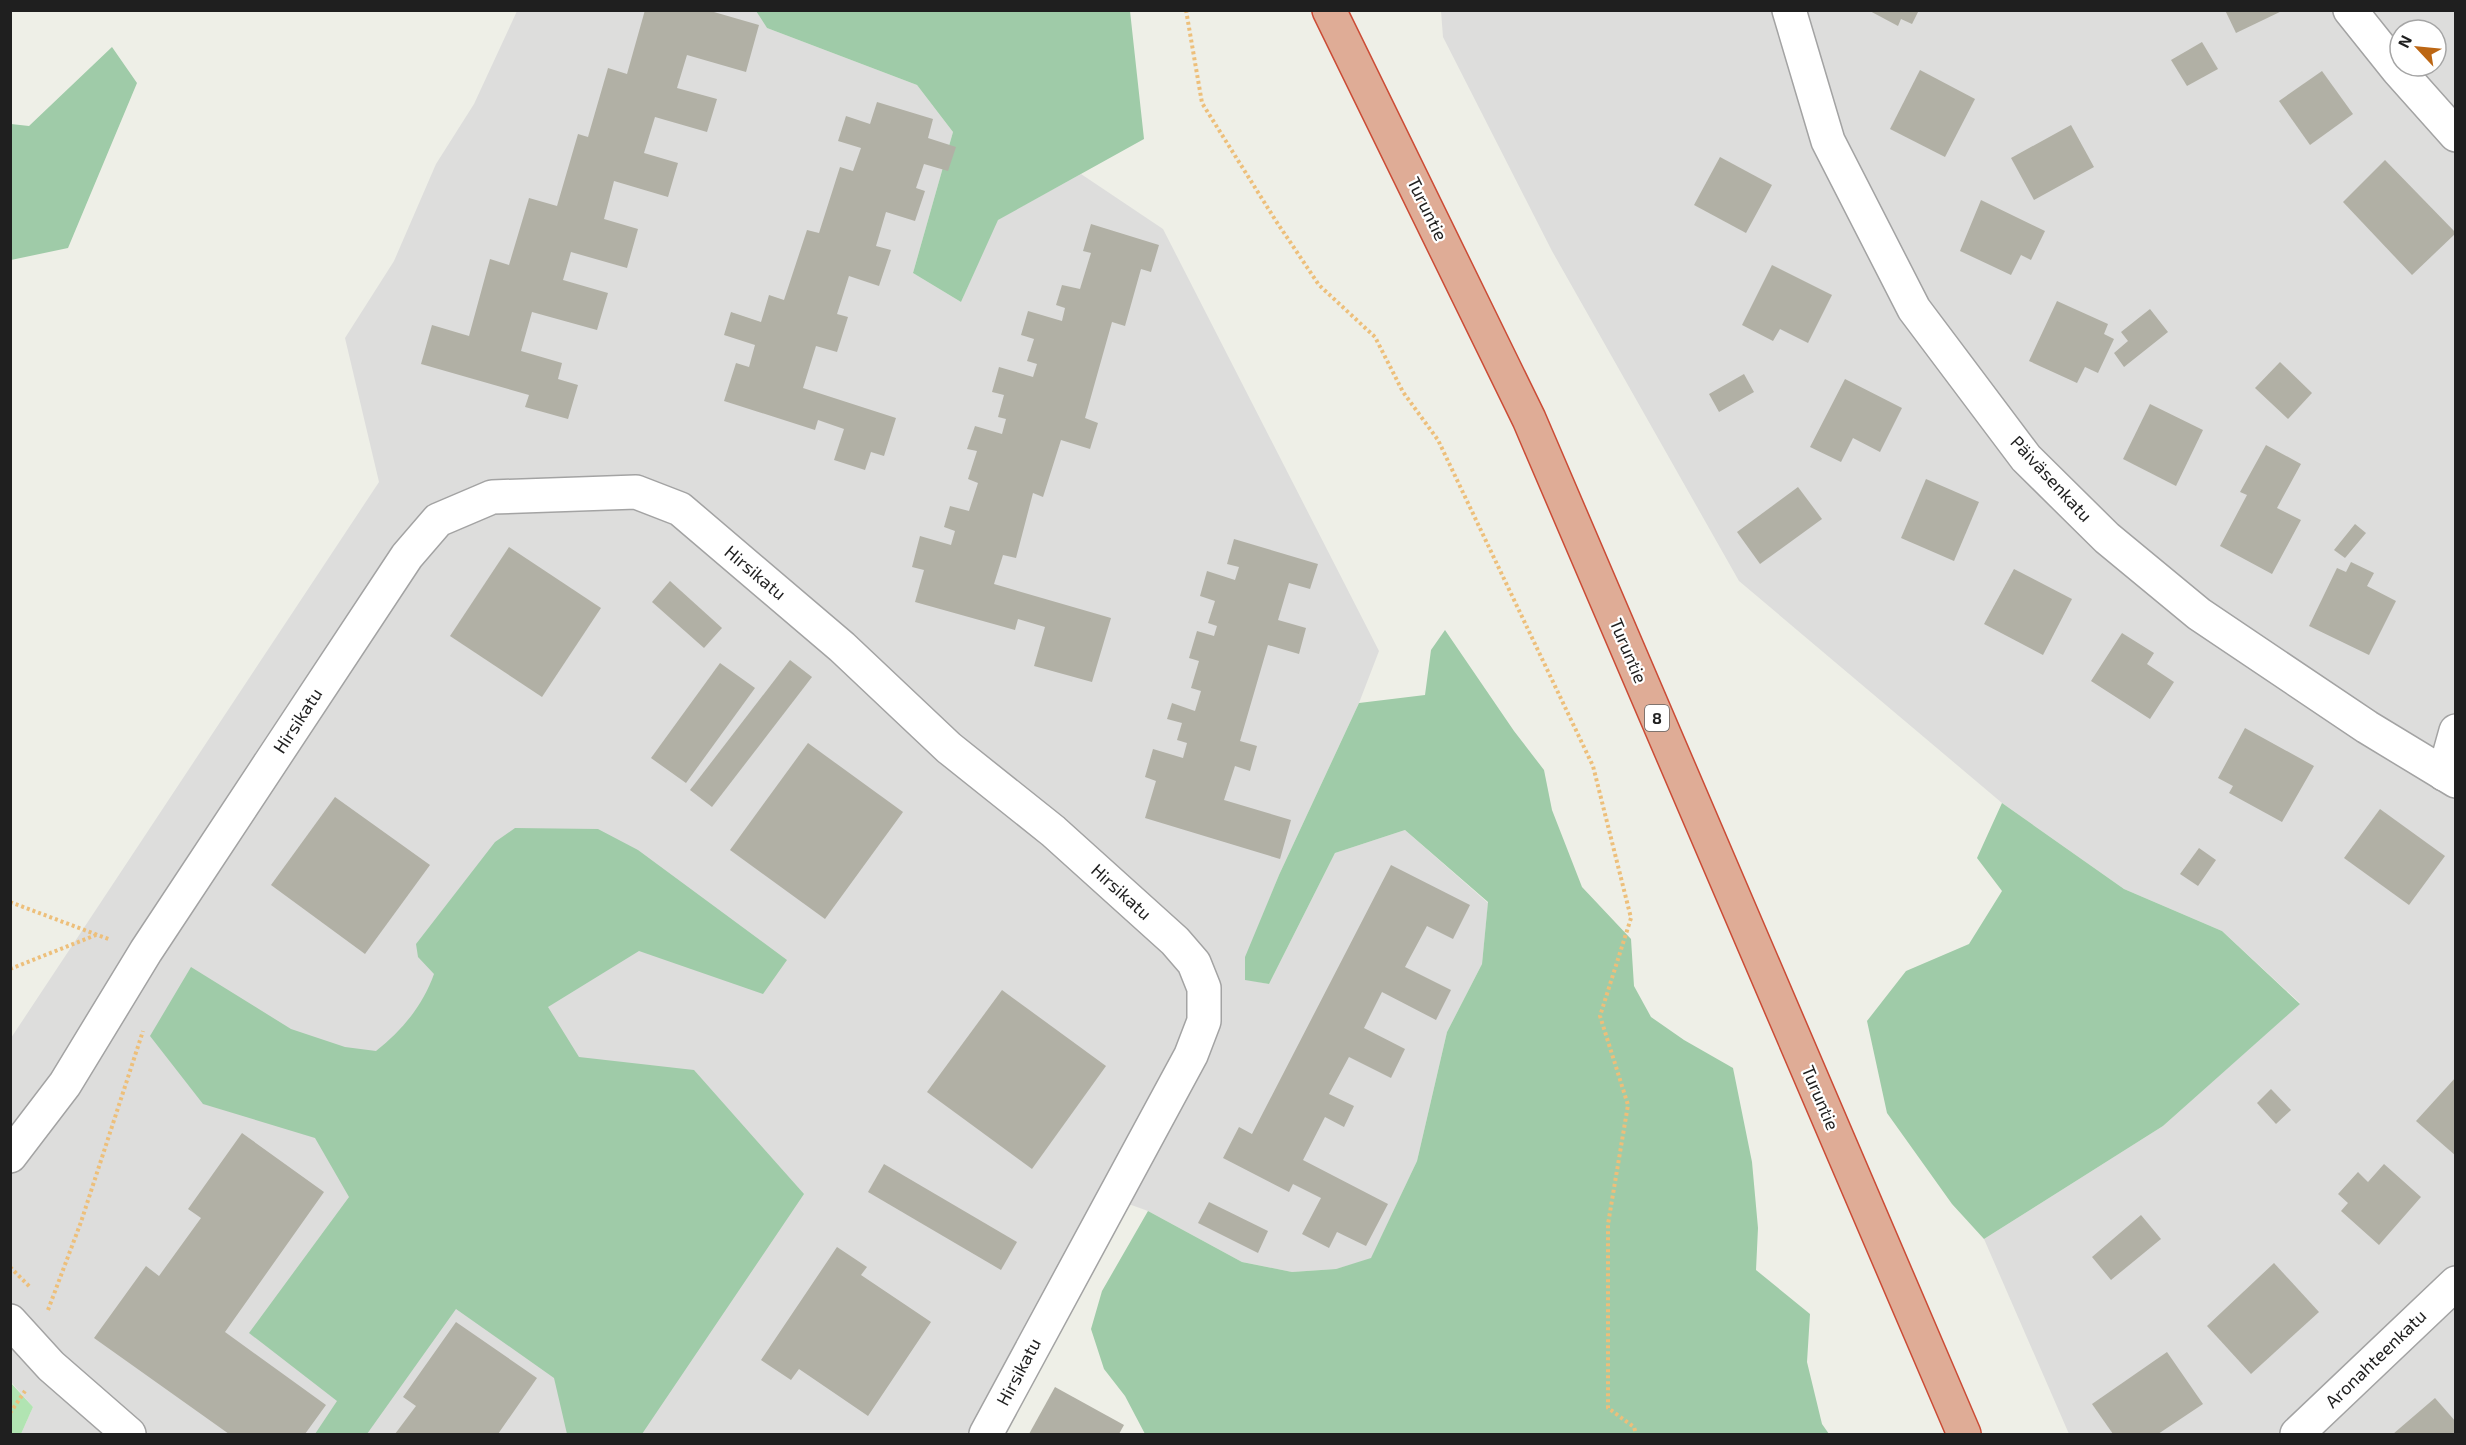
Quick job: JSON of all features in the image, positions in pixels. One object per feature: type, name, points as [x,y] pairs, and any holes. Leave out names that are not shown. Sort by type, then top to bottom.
[{"type":"highway","name":"Turuntie","points":[[1329,10],[1529,419],[1964,1434]]},
{"type":"street","name":"Päiväsenkatu","points":[[1789,10],[1828,141],[1914,309],[2026,458],[2107,538],[2199,614],[2367,727],[2450,778]]},
{"type":"street","points":[[2350,10],[2398,70],[2456,135]]},
{"type":"street","name":"Hirsikatu","points":[[10,1156],[65,1084],[146,951],[400,566],[438,520],[492,497],[636,492],[680,509],[842,646],[949,748],[1053,831],[1175,941],[1194,963],[1204,988],[1204,1020],[1191,1055],[986,1434]]},
{"type":"street","points":[[2450,778],[2456,730]]},
{"type":"street","name":"Aronahteenkatu","points":[[2297,1434],[2456,1283]]},
{"type":"street","points":[[10,1321],[51,1366],[129,1434]]},
{"type":"path","points":[[1186,10],[1202,103],[1319,285],[1375,337],[1403,392],[1438,440],[1593,766],[1631,918],[1600,1016],[1628,1105],[1608,1224],[1608,1408],[1634,1427],[1636,1434]]},
{"type":"path","points":[[10,902],[96,935],[10,969]]},
{"type":"path","points":[[50,1309],[147,1020]]},
{"type":"path","points":[[10,1413],[27,1389]]},
{"type":"shaded area","points":[[517,11],[756,11],[767,28],[917,85],[953,132],[913,273],[961,302],[997,220],[1081,174],[1163,229],[1379,651],[1359,703],[1279,875],[1246,957],[1245,979],[1269,984],[1335,853],[1405,830],[1488,903],[1482,964],[1447,1032],[1417,1161],[1371,1259],[1336,1269],[1292,1272],[1242,1262],[1148,1211],[1112,1198],[986,1434],[21,1434],[33,1407],[11,1382],[11,1038],[379,482],[345,338],[394,261],[436,164],[474,104]]},
{"type":"shaded area","points":[[1441,11],[2455,11],[2455,1434],[2069,1434],[1984,1239],[2163,1126],[2300,1003],[2222,931],[2124,889],[2002,803],[1739,581],[1552,251],[1443,37]]},
{"type":"green space","points":[[756,11],[1130,11],[1144,139],[998,220],[961,302],[913,273],[953,132],[917,85],[767,28]]},
{"type":"green space","points":[[112,47],[137,83],[68,248],[11,260],[11,124],[29,126]]},
{"type":"green space","points":[[1445,630],[1514,731],[1544,770],[1552,810],[1582,887],[1631,939],[1634,986],[1651,1017],[1684,1040],[1733,1068],[1752,1162],[1758,1228],[1756,1270],[1810,1314],[1807,1362],[1822,1424],[1829,1434],[1145,1434],[1125,1396],[1104,1369],[1091,1329],[1102,1291],[1148,1211],[1242,1262],[1292,1272],[1336,1269],[1371,1258],[1417,1161],[1447,1032],[1482,964],[1488,902],[1405,830],[1335,853],[1269,984],[1245,980],[1245,957],[1279,875],[1359,703],[1425,695],[1431,650]]},
{"type":"green space","points":[[2002,803],[2124,889],[2222,931],[2300,1004],[2163,1126],[1984,1239],[1952,1204],[1887,1113],[1867,1021],[1906,971],[1969,944],[2002,891],[1977,858]]},
{"type":"green space","points":[[515,828],[598,829],[638,850],[787,960],[763,994],[639,951],[548,1007],[579,1057],[694,1070],[804,1194],[642,1434],[567,1434],[554,1378],[456,1309],[367,1434],[315,1434],[337,1401],[249,1333],[349,1197],[315,1138],[203,1104],[150,1036],[191,967],[291,1029],[345,1047],[376,1051],[411,1017],[434,974],[418,957],[416,944],[495,842]]},
{"type":"green space","points":[[10,1382],[33,1407],[21,1434],[11,1434]]},
{"type":"building","points":[[645,10],[707,10],[759,25],[746,72],[687,55],[677,88],[717,99],[707,132],[655,117],[644,153],[678,163],[668,197],[614,181],[604,219],[638,229],[627,268],[571,252],[563,280],[608,293],[597,330],[532,312],[521,351],[562,363],[558,379],[578,385],[568,419],[525,407],[529,395],[421,364],[432,325],[469,336],[490,259],[509,265],[529,198],[557,206],[578,134],[588,137],[608,68],[627,74]]},
{"type":"building","points":[[1868,10],[1919,10],[1912,24],[1901,19],[1898,26]]},
{"type":"building","points":[[2225,10],[2284,10],[2236,33]]},
{"type":"building","points":[[2202,42],[2218,69],[2187,86],[2171,60]]},
{"type":"building","points":[[1920,70],[1975,99],[1945,157],[1890,129]]},
{"type":"building","points":[[2322,71],[2353,114],[2310,145],[2279,101]]},
{"type":"building","points":[[877,102],[933,119],[928,138],[956,147],[948,171],[924,164],[916,188],[925,191],[915,221],[886,212],[876,246],[891,250],[879,286],[849,276],[837,314],[848,317],[837,352],[816,346],[803,388],[896,418],[884,456],[871,452],[865,470],[834,460],[844,429],[818,420],[815,430],[724,401],[736,363],[749,367],[755,345],[724,335],[731,312],[761,322],[769,295],[784,300],[807,230],[819,233],[840,167],[853,171],[861,148],[838,141],[846,116],[870,124]]},
{"type":"building","points":[[2071,125],[2094,167],[2034,200],[2011,158]]},
{"type":"building","points":[[1720,157],[1772,185],[1746,233],[1694,205]]},
{"type":"building","points":[[2385,160],[2456,233],[2412,275],[2343,202]]},
{"type":"building","points":[[1981,200],[2045,231],[2031,260],[2021,255],[2011,275],[1960,251]]},
{"type":"building","points":[[1091,224],[1159,245],[1151,272],[1141,269],[1125,326],[1112,322],[1085,418],[1098,423],[1090,449],[1061,440],[1043,497],[1033,493],[1016,558],[1003,555],[994,584],[1111,618],[1092,682],[1034,666],[1045,627],[1018,619],[1015,630],[915,602],[924,570],[912,567],[920,536],[951,545],[955,531],[944,527],[950,506],[969,511],[978,483],[968,479],[977,451],[967,449],[975,426],[1002,434],[1006,419],[998,417],[1004,395],[992,392],[999,367],[1033,377],[1037,364],[1027,361],[1034,339],[1021,335],[1028,311],[1062,321],[1065,308],[1056,305],[1062,285],[1080,289],[1091,253],[1083,251]]},
{"type":"building","points":[[1772,265],[1832,295],[1808,343],[1780,329],[1773,341],[1742,325]]},
{"type":"building","points":[[2057,301],[2108,324],[2104,334],[2114,339],[2098,373],[2085,367],[2077,383],[2029,361]]},
{"type":"building","points":[[2150,309],[2168,332],[2124,367],[2114,353],[2128,341],[2121,332]]},
{"type":"building","points":[[2280,362],[2312,393],[2288,419],[2255,388]]},
{"type":"building","points":[[1744,374],[1754,392],[1719,412],[1709,394]]},
{"type":"building","points":[[1845,379],[1902,408],[1880,452],[1853,438],[1841,462],[1810,447]]},
{"type":"building","points":[[2150,404],[2203,430],[2176,486],[2123,459]]},
{"type":"building","points":[[2266,445],[2301,464],[2277,508],[2301,520],[2272,574],[2220,546],[2247,495],[2240,492]]},
{"type":"building","points":[[1926,479],[1979,502],[1954,561],[1901,538]]},
{"type":"building","points":[[1798,487],[1822,519],[1760,564],[1737,532]]},
{"type":"building","points":[[2355,524],[2366,533],[2345,558],[2334,550]]},
{"type":"building","points":[[1234,539],[1318,564],[1310,589],[1289,583],[1278,620],[1306,628],[1299,654],[1268,645],[1240,741],[1257,746],[1250,771],[1235,766],[1224,800],[1291,820],[1280,859],[1145,818],[1156,781],[1145,777],[1153,749],[1183,758],[1187,743],[1177,740],[1182,723],[1167,719],[1172,703],[1195,711],[1201,691],[1191,688],[1199,661],[1189,658],[1197,631],[1214,636],[1217,626],[1208,623],[1215,601],[1200,596],[1207,571],[1235,580],[1239,567],[1227,564]]},
{"type":"building","points":[[509,547],[601,608],[542,697],[450,636]]},
{"type":"building","points":[[2351,562],[2374,573],[2367,586],[2396,601],[2369,655],[2309,626],[2337,568],[2346,572]]},
{"type":"building","points":[[2014,569],[2072,599],[2043,655],[1984,624]]},
{"type":"building","points":[[670,581],[722,628],[704,648],[652,602]]},
{"type":"building","points":[[2122,633],[2154,653],[2147,664],[2174,682],[2150,719],[2091,681]]},
{"type":"building","points":[[790,660],[812,677],[712,807],[690,790]]},
{"type":"building","points":[[720,663],[755,688],[686,783],[651,758]]},
{"type":"building","points":[[2245,728],[2314,766],[2282,822],[2229,793],[2233,786],[2218,778]]},
{"type":"building","points":[[808,743],[903,812],[825,919],[730,850]]},
{"type":"building","points":[[335,797],[430,865],[365,954],[271,885]]},
{"type":"building","points":[[2380,809],[2445,856],[2409,905],[2344,858]]},
{"type":"building","points":[[2199,848],[2216,860],[2198,886],[2180,874]]},
{"type":"building","points":[[1391,865],[1470,905],[1453,939],[1427,926],[1405,967],[1451,990],[1436,1020],[1382,992],[1364,1028],[1405,1049],[1391,1078],[1349,1057],[1329,1094],[1354,1106],[1344,1127],[1325,1117],[1303,1160],[1388,1204],[1366,1246],[1337,1232],[1329,1248],[1302,1234],[1321,1198],[1293,1184],[1289,1192],[1223,1158],[1239,1127],[1252,1134]]},
{"type":"building","points":[[1002,990],[1106,1066],[1032,1169],[927,1092]]},
{"type":"building","points":[[2456,1077],[2456,1156],[2416,1121]]},
{"type":"building","points":[[2271,1089],[2291,1110],[2276,1124],[2257,1103]]},
{"type":"building","points":[[242,1133],[324,1192],[225,1332],[326,1405],[305,1434],[229,1434],[94,1338],[146,1266],[159,1276],[201,1218],[188,1209]]},
{"type":"building","points":[[884,1164],[1017,1242],[1001,1270],[868,1192]]},
{"type":"building","points":[[2384,1164],[2421,1197],[2379,1245],[2341,1211],[2348,1203],[2338,1194],[2358,1172],[2368,1182]]},
{"type":"building","points":[[1209,1202],[1268,1231],[1258,1253],[1198,1223]]},
{"type":"building","points":[[2141,1215],[2161,1239],[2111,1280],[2092,1257]]},
{"type":"building","points":[[837,1247],[867,1267],[861,1275],[931,1322],[868,1416],[799,1369],[791,1380],[761,1360]]},
{"type":"building","points":[[2274,1263],[2319,1312],[2251,1374],[2207,1326]]},
{"type":"building","points":[[456,1322],[537,1378],[498,1434],[395,1434],[416,1406],[403,1397]]},
{"type":"building","points":[[2167,1352],[2203,1404],[2158,1434],[2113,1434],[2092,1404]]},
{"type":"building","points":[[1055,1387],[1124,1425],[1119,1434],[1029,1434]]},
{"type":"building","points":[[2435,1398],[2456,1422],[2456,1434],[2393,1434]]}]
